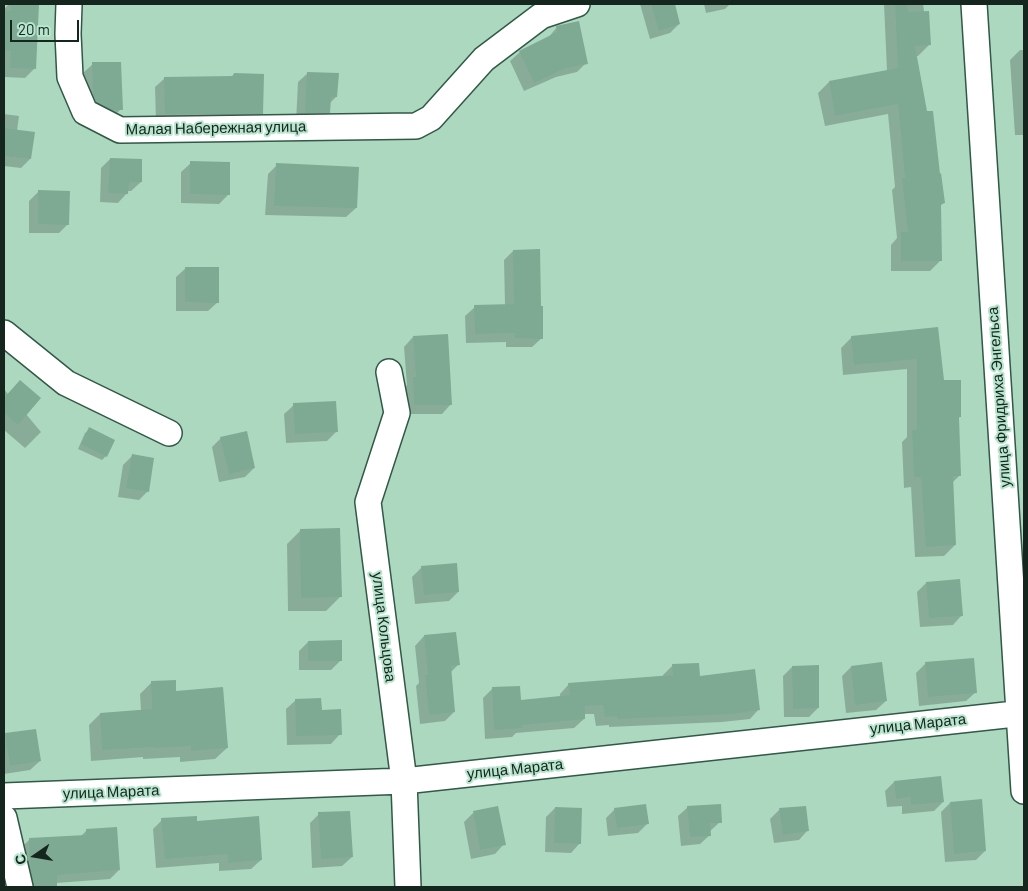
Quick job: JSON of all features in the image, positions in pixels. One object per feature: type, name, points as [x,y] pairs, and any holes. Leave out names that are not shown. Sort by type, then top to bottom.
[{"type":"street","name":"Малая Набережная улица","points":[[69,4],[70,77],[85,112],[120,130],[416,126],[432,118],[484,59],[541,16],[577,4]]},
{"type":"street","name":"улица Фридриха Энгельса","points":[[974,4],[1022,713],[1024,791]]},
{"type":"street","points":[[4,333],[66,383],[169,433]]},
{"type":"street","name":"улица Кольцова","points":[[389,372],[397,413],[368,502],[404,781],[408,887]]},
{"type":"street","name":"улица Марата","points":[[4,796],[404,781],[1022,713]]},
{"type":"street","points":[[4,818],[20,887]]},
{"type":"building","points":[[11,4],[39,4],[36,69],[10,68],[11,51],[4,51],[4,11],[11,11]]},
{"type":"building","points":[[651,4],[675,4],[680,24],[659,31]]},
{"type":"building","points":[[895,4],[907,4],[908,12],[929,11],[931,45],[915,46],[927,111],[933,111],[945,203],[941,204],[942,261],[901,261],[901,232],[908,232],[902,178],[905,178],[898,104],[835,116],[829,81],[898,68]]},
{"type":"building","points":[[579,21],[588,64],[566,68],[534,83],[519,51],[557,32],[556,26]]},
{"type":"building","points":[[92,62],[121,62],[123,110],[112,110],[96,102],[93,94]]},
{"type":"building","points":[[307,72],[339,73],[337,97],[331,97],[330,113],[305,113]]},
{"type":"building","points":[[234,73],[264,74],[263,114],[165,114],[164,77],[233,76]]},
{"type":"building","points":[[4,128],[35,132],[31,159],[4,156]]},
{"type":"building","points":[[110,158],[142,159],[142,182],[129,182],[128,194],[108,193]]},
{"type":"building","points":[[190,161],[230,162],[230,195],[190,194]]},
{"type":"building","points":[[276,163],[359,167],[357,208],[274,206]]},
{"type":"building","points":[[38,190],[70,191],[69,225],[38,224]]},
{"type":"building","points":[[540,249],[543,339],[515,338],[515,333],[475,334],[474,305],[514,304],[513,250]]},
{"type":"building","points":[[185,267],[219,267],[219,303],[185,302]]},
{"type":"building","points":[[938,327],[944,380],[961,380],[961,417],[959,417],[961,476],[953,476],[956,545],[926,547],[921,477],[914,477],[912,430],[917,430],[917,359],[854,365],[851,336]]},
{"type":"building","points":[[448,334],[452,405],[414,405],[413,377],[416,377],[413,336]]},
{"type":"building","points":[[20,380],[41,398],[18,425],[4,413],[4,398]]},
{"type":"building","points":[[336,401],[338,432],[295,434],[293,403]]},
{"type":"building","points":[[89,427],[115,440],[107,457],[81,444]]},
{"type":"building","points":[[247,431],[255,468],[229,474],[220,437]]},
{"type":"building","points":[[132,454],[154,458],[149,492],[126,488]]},
{"type":"building","points":[[340,528],[342,597],[301,598],[300,529]]},
{"type":"building","points":[[457,563],[459,592],[424,595],[421,566]]},
{"type":"building","points":[[960,579],[963,616],[929,618],[926,582]]},
{"type":"building","points":[[456,632],[460,665],[451,666],[455,712],[429,715],[424,635]]},
{"type":"building","points":[[342,640],[342,661],[308,661],[308,641]]},
{"type":"building","points":[[974,658],[977,693],[928,697],[925,662]]},
{"type":"building","points":[[882,662],[887,701],[855,705],[851,666]]},
{"type":"building","points":[[699,663],[700,676],[755,669],[760,710],[732,714],[618,719],[617,716],[605,717],[603,705],[585,706],[585,719],[522,725],[523,728],[494,730],[492,687],[520,686],[521,700],[570,695],[568,683],[673,675],[672,664]]},
{"type":"building","points":[[819,665],[819,708],[793,709],[792,666]]},
{"type":"building","points":[[176,680],[176,691],[223,687],[228,748],[191,751],[191,746],[102,750],[100,713],[152,709],[151,681]]},
{"type":"building","points":[[321,698],[322,710],[341,709],[342,735],[296,736],[295,699]]},
{"type":"building","points":[[36,729],[41,761],[10,766],[5,733]]},
{"type":"building","points":[[941,776],[944,802],[911,805],[911,797],[896,799],[894,781]]},
{"type":"building","points":[[982,799],[986,851],[954,854],[950,802]]},
{"type":"building","points":[[646,804],[649,824],[617,828],[614,808]]},
{"type":"building","points":[[721,804],[722,823],[710,823],[711,836],[690,837],[687,806]]},
{"type":"building","points":[[498,806],[506,845],[480,850],[473,811]]},
{"type":"building","points":[[806,806],[809,831],[783,835],[779,808]]},
{"type":"building","points":[[555,807],[582,808],[581,844],[554,843]]},
{"type":"building","points":[[350,811],[353,857],[321,859],[318,812]]},
{"type":"building","points":[[197,816],[197,821],[259,816],[262,860],[228,863],[228,854],[165,859],[161,818]]},
{"type":"building","points":[[117,827],[120,870],[57,875],[57,887],[34,887],[30,868],[29,838],[86,835],[86,829]]}]
